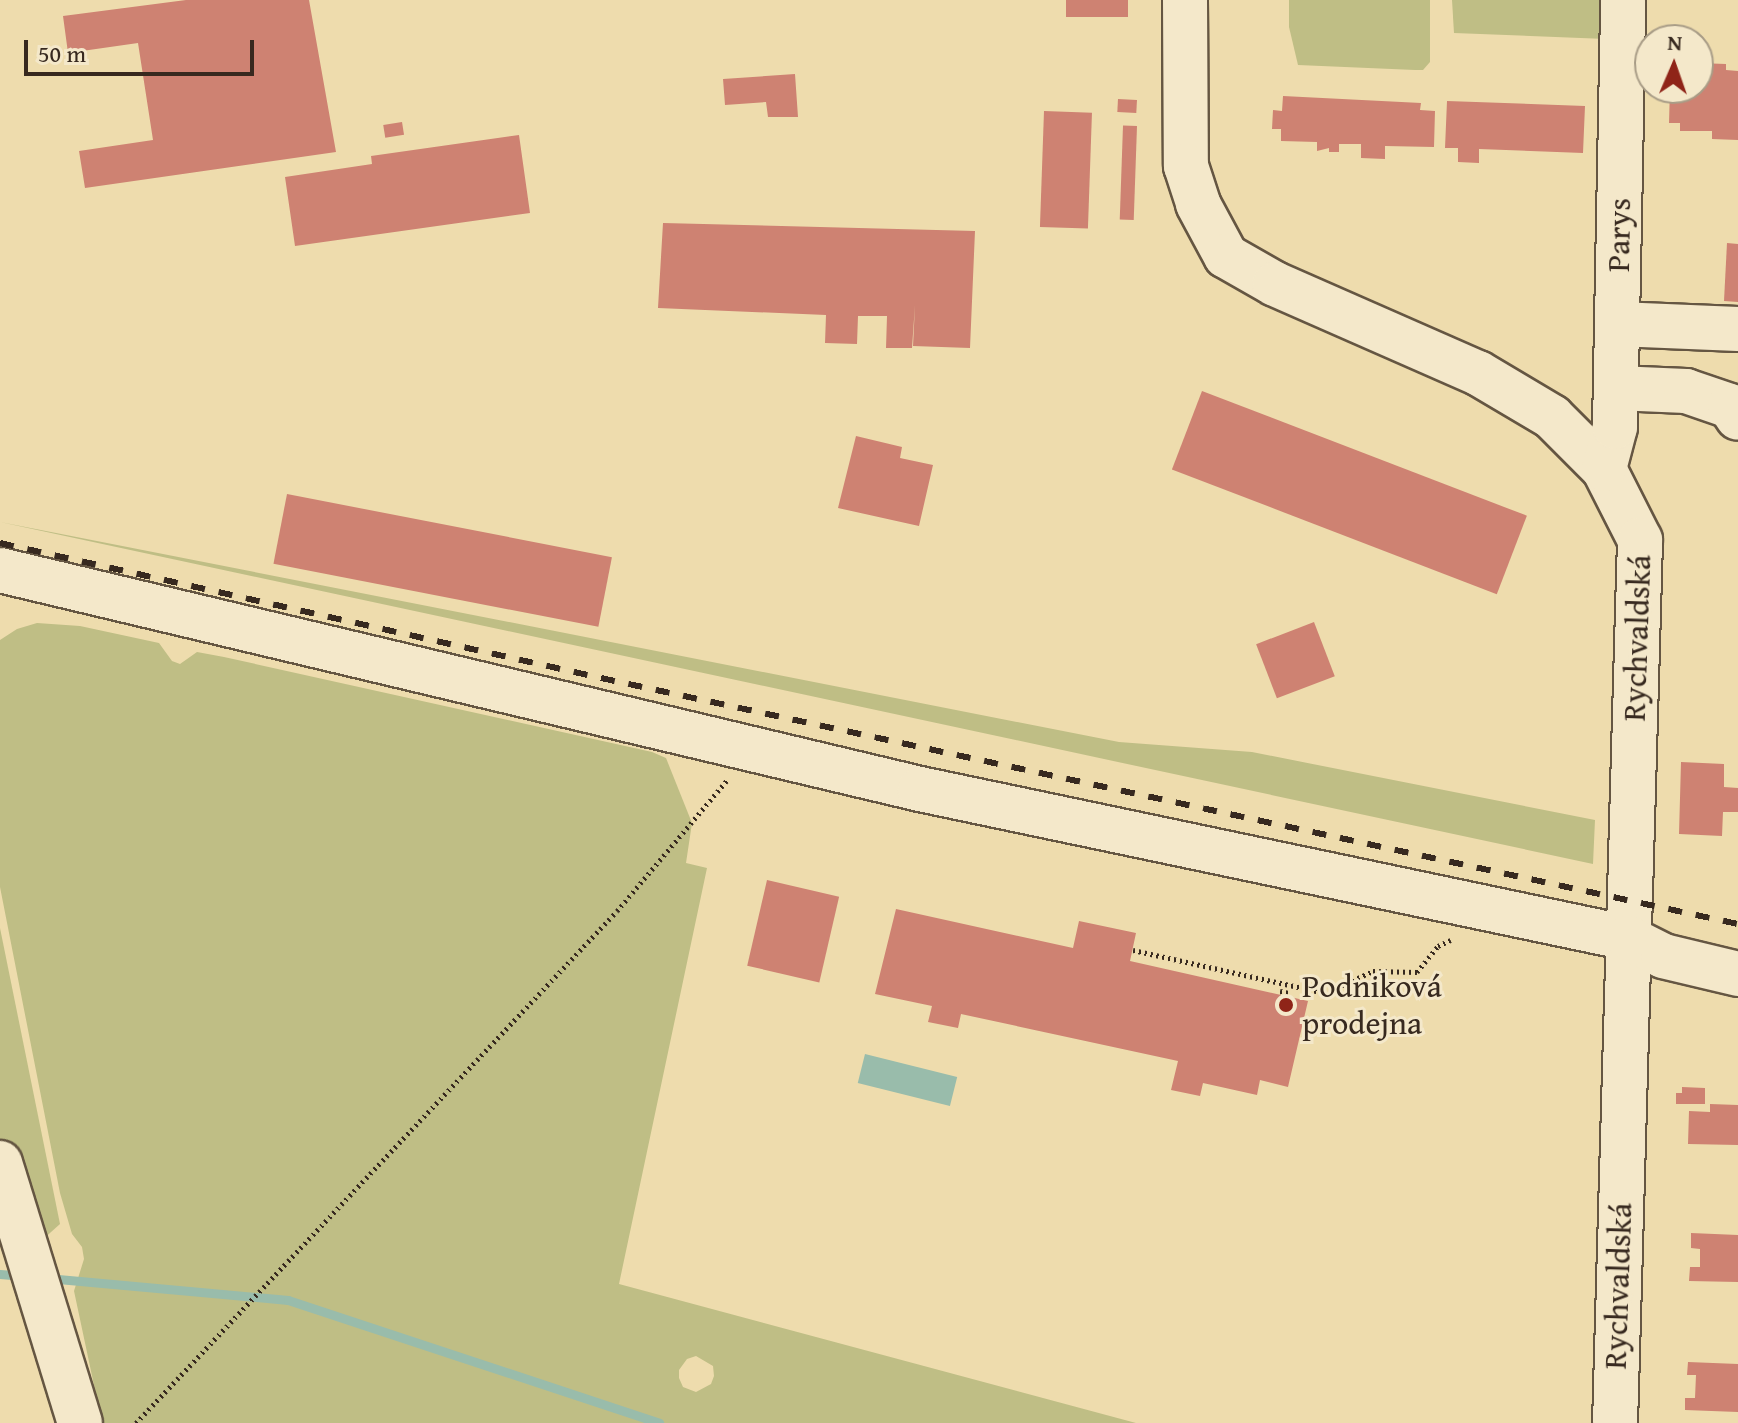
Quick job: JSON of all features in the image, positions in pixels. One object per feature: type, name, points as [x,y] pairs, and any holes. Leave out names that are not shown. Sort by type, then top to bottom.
[{"type":"street","name":"Rychvaldská","points":[[1185,0],[1186,166],[1198,204],[1226,256],[1275,284],[1478,373],[1552,417],[1604,469],[1640,540],[1615,1423]]},
{"type":"street","name":"Parys","points":[[1604,469],[1615,427],[1623,0]]},
{"type":"street","points":[[1617,324],[1738,329]]},
{"type":"street","points":[[1616,388],[1686,391],[1730,406],[1738,418]]},
{"type":"street","points":[[0,570],[751,750],[1628,938],[1663,956],[1738,974]]},
{"type":"street","points":[[0,1163],[17,1274],[80,1423]]},
{"type":"path","points":[[136,1423],[617,911],[751,750]]},
{"type":"path","points":[[1133,950],[1325,993],[1373,971],[1417,972],[1438,946],[1465,935]]},
{"type":"path","points":[[1280,991],[1289,993]]},
{"type":"shaded area","points":[[1289,0],[1430,0],[1430,62],[1423,70],[1298,65],[1289,27]]},
{"type":"shaded area","points":[[1452,0],[1610,0],[1606,39],[1454,33]]},
{"type":"shaded area","points":[[0,522],[1119,742],[1252,752],[1595,820],[1593,864]]},
{"type":"shaded area","points":[[37,623],[80,626],[159,643],[172,661],[180,664],[197,652],[224,657],[652,752],[666,758],[692,823],[686,863],[707,868],[619,1284],[1136,1423],[102,1423],[74,1291],[84,1259],[82,1247],[72,1234],[60,1193],[0,887],[0,640],[17,629]],"holes":[[[696,1356],[713,1366],[711,1384],[696,1392],[683,1387],[679,1370],[687,1359]]]},
{"type":"shaded area","points":[[0,928],[60,1224],[41,1241],[0,1237]]},
{"type":"shaded area","points":[[865,1054],[957,1077],[950,1106],[858,1083]]},
{"type":"building","points":[[186,0],[309,0],[336,152],[85,188],[79,151],[153,140],[138,43],[68,53],[63,16]]},
{"type":"building","points":[[1066,0],[1128,0],[1128,17],[1066,17]]},
{"type":"building","points":[[1714,64],[1726,64],[1726,70],[1738,71],[1738,140],[1712,139],[1712,131],[1680,131],[1680,123],[1669,123],[1670,104],[1714,104]]},
{"type":"building","points":[[795,74],[798,117],[768,117],[766,102],[725,105],[723,79]]},
{"type":"building","points":[[1283,96],[1421,103],[1420,110],[1435,111],[1434,147],[1385,146],[1385,159],[1361,158],[1361,144],[1339,144],[1339,152],[1329,152],[1329,148],[1317,151],[1317,142],[1281,141],[1281,129],[1272,129],[1273,110],[1282,111]]},
{"type":"building","points":[[1118,99],[1137,100],[1136,113],[1117,112]]},
{"type":"building","points":[[1447,101],[1585,106],[1583,153],[1479,149],[1479,163],[1458,162],[1458,148],[1445,148]]},
{"type":"building","points":[[1044,111],[1092,113],[1088,229],[1040,227]]},
{"type":"building","points":[[402,122],[404,135],[385,138],[383,125]]},
{"type":"building","points":[[1123,126],[1137,126],[1134,220],[1120,219]]},
{"type":"building","points":[[519,135],[530,213],[295,246],[285,177],[372,164],[371,156]]},
{"type":"building","points":[[663,223],[975,231],[970,348],[913,346],[915,305],[912,348],[886,348],[887,316],[858,316],[857,344],[825,343],[826,315],[658,308]]},
{"type":"building","points":[[1727,243],[1738,244],[1738,302],[1724,301]]},
{"type":"building","points":[[1202,391],[1527,516],[1497,594],[1172,469]]},
{"type":"building","points":[[856,436],[902,447],[900,458],[933,465],[919,526],[838,508]]},
{"type":"building","points":[[287,494],[612,557],[598,627],[273,564]]},
{"type":"building","points":[[1314,622],[1335,676],[1277,698],[1256,644]]},
{"type":"building","points":[[1681,762],[1724,764],[1724,787],[1738,788],[1738,812],[1723,812],[1722,836],[1679,834]]},
{"type":"building","points":[[767,880],[839,897],[819,982],[747,966]]},
{"type":"building","points":[[896,909],[1073,948],[1079,921],[1136,933],[1130,961],[1308,1001],[1288,1087],[1260,1080],[1257,1095],[1203,1083],[1200,1096],[1171,1090],[1178,1061],[961,1014],[958,1028],[928,1022],[932,1006],[875,994]]},
{"type":"building","points":[[1682,1087],[1705,1088],[1705,1104],[1676,1104],[1676,1093],[1682,1093]]},
{"type":"building","points":[[1710,1104],[1738,1105],[1738,1145],[1688,1144],[1689,1111],[1710,1112]]},
{"type":"building","points":[[1691,1233],[1738,1235],[1738,1282],[1689,1281],[1690,1267],[1700,1267],[1700,1249],[1691,1248]]},
{"type":"building","points":[[1688,1362],[1738,1364],[1738,1412],[1685,1410],[1685,1398],[1695,1398],[1696,1375],[1687,1375]]},
{"type":"waterway","points":[[0,1274],[21,1276]]},
{"type":"waterway","points":[[47,1278],[288,1300],[659,1423]]},
{"type":"railway","points":[[0,543],[601,678],[1738,924]]},
{"type":"place","name":"Podniková prodejna","points":[[1286,1005]]}]
